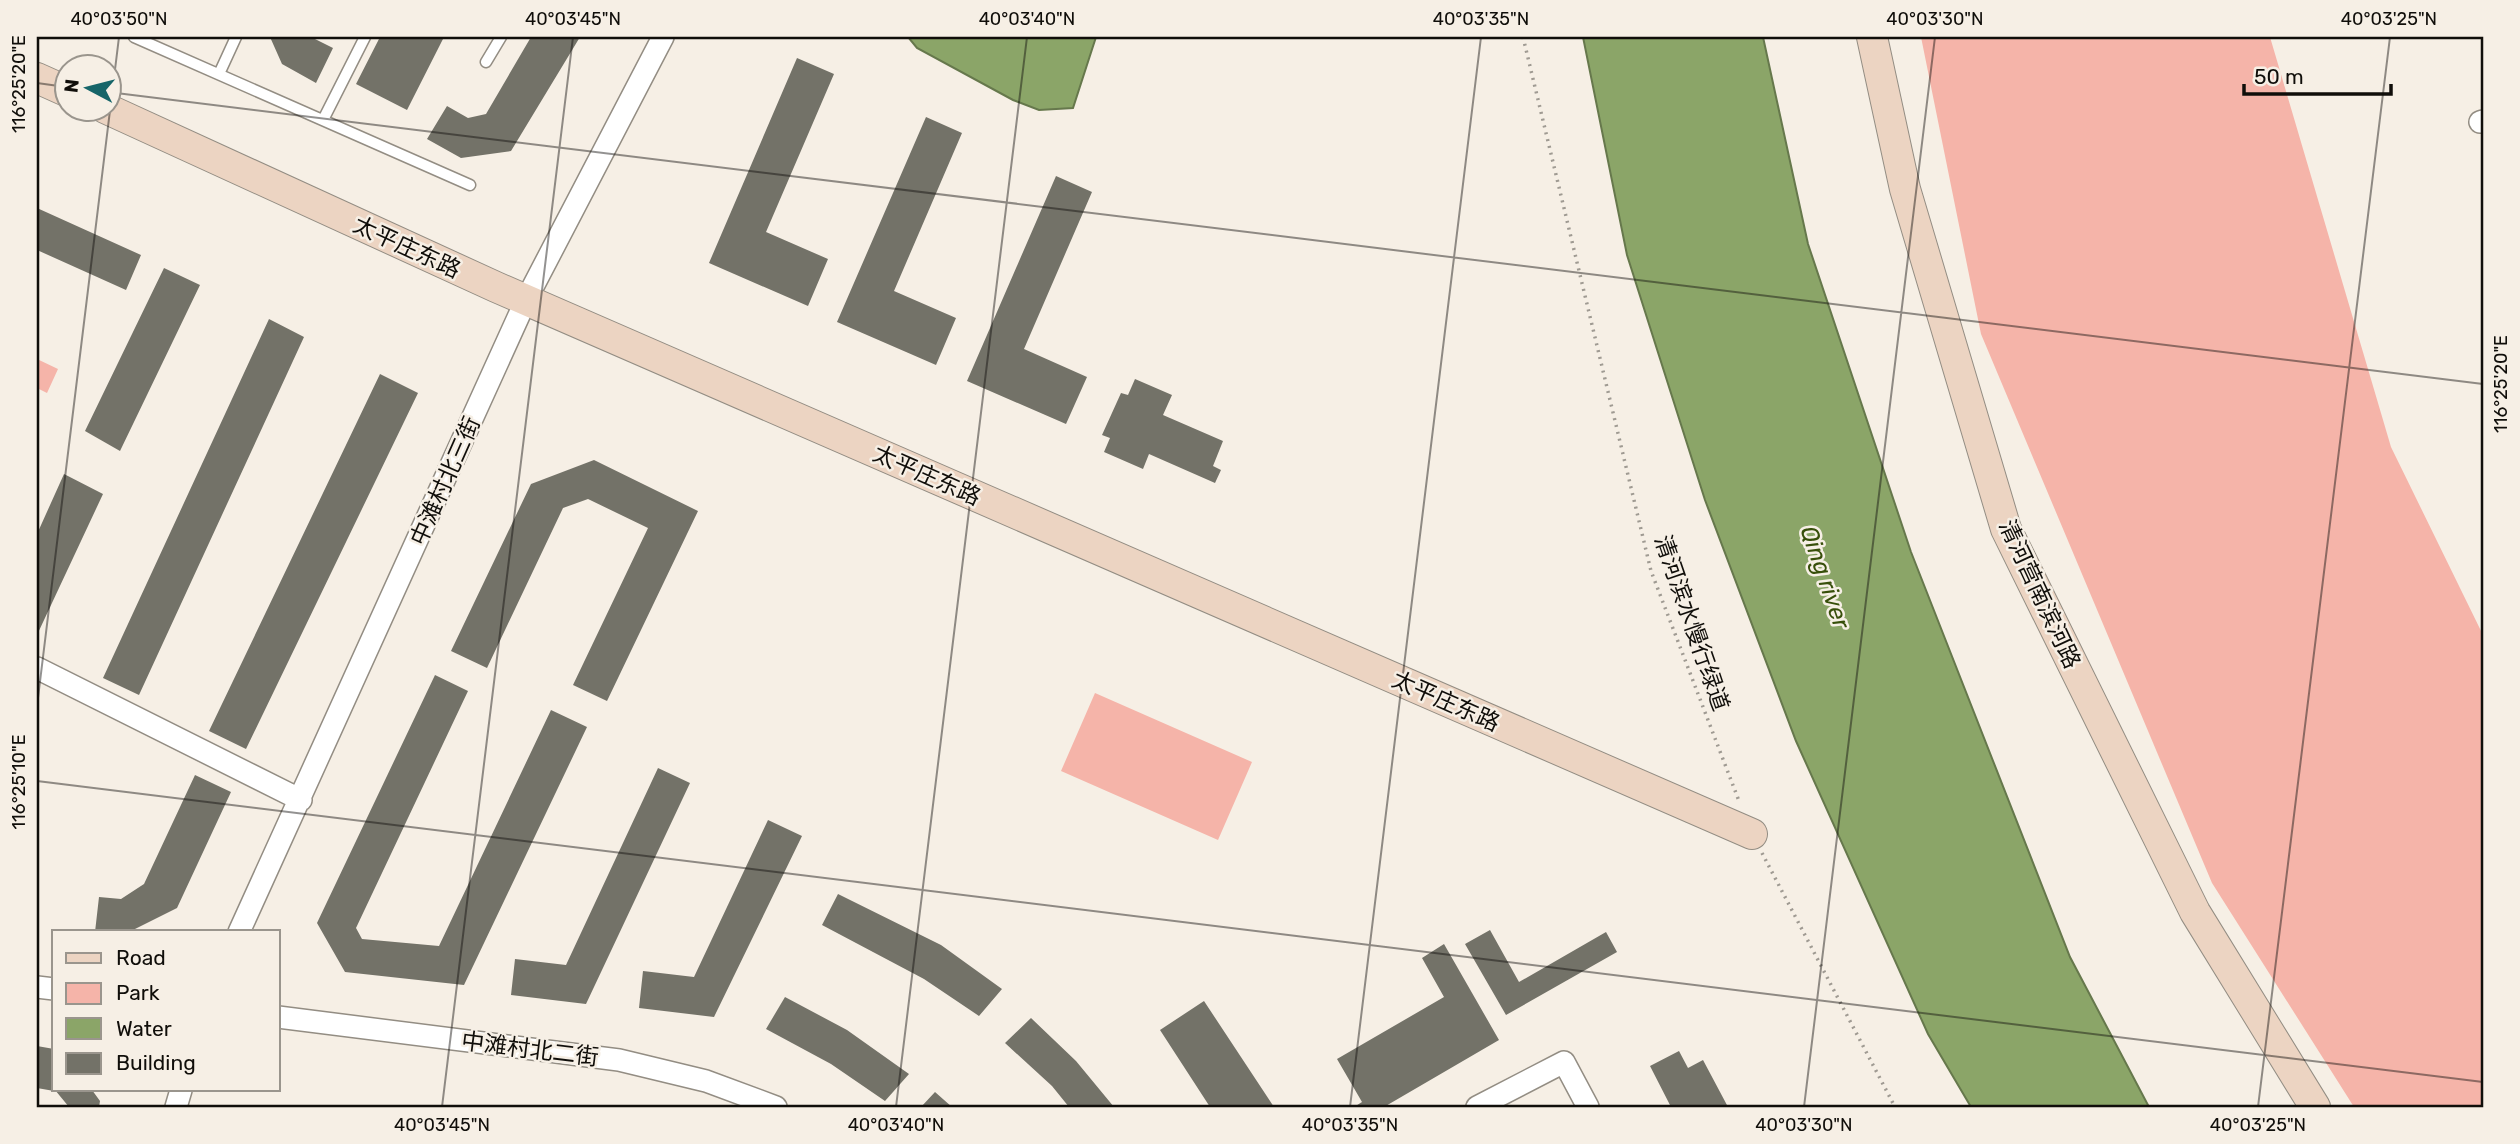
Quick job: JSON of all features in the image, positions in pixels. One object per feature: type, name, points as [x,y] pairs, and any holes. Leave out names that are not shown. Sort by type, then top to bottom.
[{"type":"street","name":"中滩村北三街","points":[[240,930],[302,800],[526,300],[663,37]]},
{"type":"street","name":"清河营南滨河路","points":[[1872,37],[1905,189],[2006,529],[2195,912],[2315,1107]]},
{"type":"street","name":"太平庄东路","points":[[122,116],[526,300],[1752,834]]},
{"type":"street","points":[[37,668],[302,800]]},
{"type":"street","name":"中滩村北二街","points":[[280,1017],[619,1060],[706,1081],[776,1107]]},
{"type":"street","points":[[1476,1107],[1564,1062],[1588,1107]]},
{"type":"lane","points":[[134,37],[470,186]]},
{"type":"lane","points":[[219,74],[236,37]]},
{"type":"lane","points":[[323,120],[365,37]]},
{"type":"lane","points":[[486,62],[501,37]]},
{"type":"path","name":"清河滨水慢行绿道","points":[[1523,37],[1651,571],[1752,834],[1895,1107]]},
{"type":"green space","points":[[1921,37],[2270,37],[2391,447],[2483,635],[2483,1107],[2354,1107],[2212,883],[1981,334]]},
{"type":"green space","points":[[37,359],[58,369],[47,393],[37,388]]},
{"type":"green space","points":[[1095,693],[1252,762],[1218,840],[1061,771]]},
{"type":"water","points":[[908,37],[1096,37],[1073,108],[1039,110],[1013,100],[917,48]]},
{"type":"water","name":"Qing river","points":[[1583,37],[1763,37],[1808,244],[1911,552],[2070,957],[2149,1107],[1971,1107],[1928,1034],[1796,741],[1705,500],[1627,255]]},
{"type":"building","points":[[270,37],[311,37],[333,48],[316,83],[282,64]]},
{"type":"building","points":[[380,37],[444,37],[407,110],[356,84]]},
{"type":"building","points":[[531,37],[580,37],[511,151],[461,158],[427,139],[447,106],[468,118],[486,114]]},
{"type":"building","points":[[797,58],[834,74],[766,232],[828,259],[808,306],[709,263]]},
{"type":"building","points":[[926,117],[962,133],[894,291],[956,318],[936,365],[837,322]]},
{"type":"building","points":[[1056,176],[1092,192],[1024,349],[1087,377],[1066,424],[967,381]]},
{"type":"building","points":[[37,208],[141,255],[126,290],[37,250]]},
{"type":"building","points":[[164,268],[200,285],[120,451],[85,431]]},
{"type":"building","points":[[269,319],[304,337],[139,695],[103,678]]},
{"type":"building","points":[[380,374],[418,393],[246,749],[209,731]]},
{"type":"building","points":[[1135,379],[1172,395],[1163,415],[1223,441],[1213,466],[1221,470],[1215,483],[1149,454],[1143,469],[1104,452],[1110,438],[1102,435],[1121,393],[1128,395]]},
{"type":"building","points":[[594,460],[698,511],[607,701],[573,685],[648,528],[588,499],[563,508],[487,668],[451,651],[531,484]]},
{"type":"building","points":[[64,474],[103,494],[37,635],[37,534]]},
{"type":"building","points":[[435,675],[468,691],[356,928],[362,939],[439,946],[551,710],[587,727],[464,985],[345,972],[317,923]]},
{"type":"building","points":[[658,768],[690,783],[586,1004],[511,995],[515,959],[566,965]]},
{"type":"building","points":[[195,775],[231,792],[177,908],[133,930],[95,930],[99,897],[121,899],[144,884]]},
{"type":"building","points":[[768,820],[802,836],[714,1017],[639,1008],[643,971],[694,977]]},
{"type":"building","points":[[838,894],[941,945],[1002,989],[979,1016],[924,979],[822,925]]},
{"type":"building","points":[[1490,930],[1519,982],[1606,932],[1617,952],[1506,1015],[1465,944]]},
{"type":"building","points":[[1444,944],[1499,1040],[1384,1107],[1354,1107],[1362,1102],[1337,1059],[1444,997],[1422,958]]},
{"type":"building","points":[[785,997],[847,1030],[909,1074],[885,1101],[831,1064],[766,1029]]},
{"type":"building","points":[[1204,1001],[1274,1107],[1210,1107],[1160,1030]]},
{"type":"building","points":[[1031,1018],[1076,1061],[1114,1107],[1069,1107],[1052,1086],[1005,1043]]},
{"type":"building","points":[[37,1046],[52,1049],[52,1091],[37,1088]]},
{"type":"building","points":[[1679,1051],[1688,1068],[1703,1060],[1728,1107],[1671,1107],[1650,1066]]},
{"type":"building","points":[[57,1092],[93,1092],[100,1101],[99,1107],[69,1107]]},
{"type":"building","points":[[935,1092],[952,1107],[921,1107]]}]
